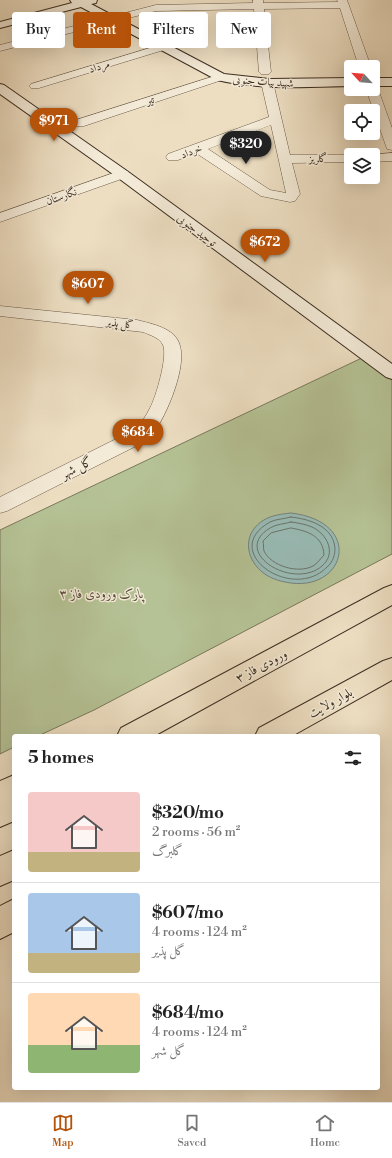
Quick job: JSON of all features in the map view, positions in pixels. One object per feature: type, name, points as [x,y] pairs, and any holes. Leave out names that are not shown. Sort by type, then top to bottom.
[{"type":"main road","name":"ورودی فاز ۳","points":[[134,734],[392,594]]},
{"type":"main road","name":"بلوار ولایت","points":[[272,734],[392,668]]},
{"type":"main road","points":[[0,794],[12,789]]},
{"type":"main road","points":[[0,814],[12,806]]},
{"type":"main road","points":[[0,872],[12,865]]},
{"type":"main road","points":[[0,924],[12,915]]},
{"type":"street","points":[[0,18],[77,1],[97,0]]},
{"type":"street","points":[[0,25],[77,1]]},
{"type":"street","name":"شهید بیات جنوبی","points":[[77,1],[97,12]]},
{"type":"street","points":[[131,15],[156,8],[258,3],[342,2],[363,60]]},
{"type":"street","points":[[198,148],[266,193],[290,198],[293,194],[266,77],[258,3]]},
{"type":"street","points":[[0,48],[73,30]]},
{"type":"street","name":"مرداد","points":[[35,86],[160,48]]},
{"type":"street","name":"شهید بیات جنوبی","points":[[165,48],[221,77],[266,77],[344,82]]},
{"type":"street","name":"تیر","points":[[80,123],[221,77]]},
{"type":"street","points":[[380,82],[392,82]]},
{"type":"street","name":"توحید جنوبی","points":[[0,88],[122,174],[392,373]]},
{"type":"street","points":[[374,96],[392,146]]},
{"type":"street","name":"خرداد","points":[[173,157],[276,119]]},
{"type":"street","name":"گلریز","points":[[286,159],[344,158]]},
{"type":"street","points":[[380,158],[392,158]]},
{"type":"street","name":"نگارستان","points":[[1,216],[122,174]]},
{"type":"street","name":"گل پذیر","points":[[0,311],[136,325],[149,328],[165,336]]},
{"type":"street","name":"گل شهر","points":[[0,506],[141,435],[147,429],[160,407],[173,362],[172,345],[165,336]]},
{"type":"green space","name":"پارک ورودی فاز ۳","points":[[366,356],[392,376],[392,554],[94,710],[42,734],[12,734],[12,748],[0,754],[0,530]]},
{"type":"water","points":[[291,513],[315,519],[330,529],[338,542],[339,556],[333,568],[322,578],[306,583],[285,582],[278,580],[261,571],[250,556],[249,542],[253,530],[264,520],[270,517]]}]
